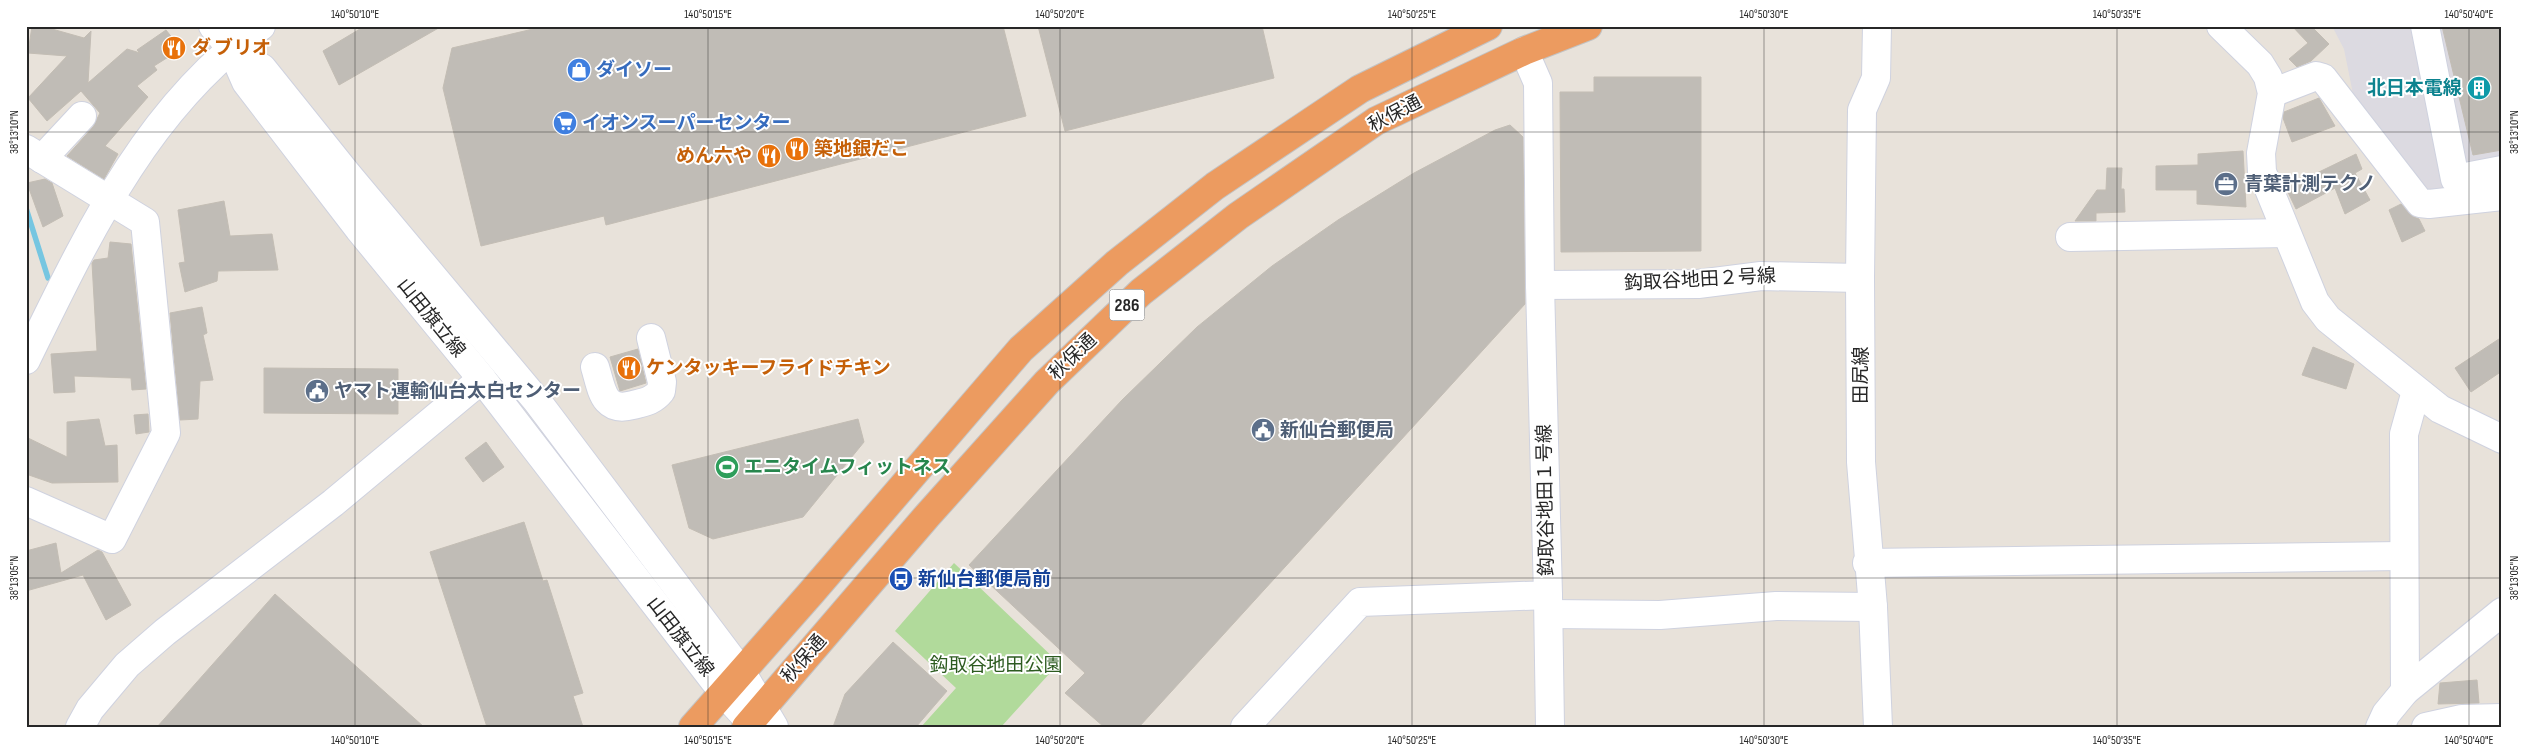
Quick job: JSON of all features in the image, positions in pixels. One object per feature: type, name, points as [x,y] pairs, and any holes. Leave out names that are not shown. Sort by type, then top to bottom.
[{"type":"highway","name":"秋保通","points":[[692,727],[742,673],[1021,349],[1117,263],[1215,186],[1360,89],[1488,26]]},
{"type":"highway","name":"秋保通","points":[[757,722],[1047,382],[1140,292],[1238,216],[1376,121],[1524,51],[1588,26]]},
{"type":"street","name":"山田旗立線","points":[[213,26],[232,50],[252,89],[359,229],[482,379],[723,692],[757,722]]},
{"type":"street","points":[[26,360],[108,200],[171,111],[191,88],[261,26]]},
{"type":"street","points":[[1862,110],[1864,26]]},
{"type":"street","name":"田尻線","points":[[1877,26],[1876,78],[1862,110],[1860,278],[1861,462],[1867,563],[1873,607],[1878,727]]},
{"type":"street","points":[[2222,26],[2260,64],[2268,77],[2272,93],[2261,153],[2262,172],[2315,302],[2328,319],[2440,409],[2502,439]]},
{"type":"street","points":[[2425,26],[2455,179],[2502,170]]},
{"type":"street","name":"山田旗立線","points":[[232,50],[262,68],[347,174],[532,394],[742,673],[757,722]]},
{"type":"street","name":"鈎取谷地田１号線","points":[[1245,727],[1360,602],[1549,605],[1540,284],[1538,83],[1524,51]]},
{"type":"street","points":[[2272,93],[2316,76],[2324,78],[2420,202],[2429,204],[2502,196]]},
{"type":"street","points":[[26,501],[112,540],[166,433],[145,222],[34,154],[82,116]]},
{"type":"street","points":[[2070,237],[2286,233]]},
{"type":"street","name":"鈎取谷地田２号線","points":[[1540,284],[1698,284],[1761,276],[1860,278]]},
{"type":"street","points":[[595,367],[604,396],[611,404],[617,407],[625,407],[649,402],[661,391],[662,382],[651,338]]},
{"type":"street","points":[[80,727],[90,709],[127,666],[165,632],[333,503],[482,379]]},
{"type":"street","points":[[2405,691],[2402,556],[2404,434],[2416,391]]},
{"type":"street","points":[[1867,563],[2402,556]]},
{"type":"street","points":[[1550,727],[1549,605],[1660,615],[1776,606],[1873,607]]},
{"type":"street","points":[[2380,727],[2386,714],[2405,691],[2502,612]]},
{"type":"street","points":[[2426,727],[2462,719],[2502,718]]},
{"type":"shaded area","points":[[2332,26],[2502,26],[2502,190],[2429,196],[2357,114],[2344,49]]},
{"type":"green space","name":"鈎取谷地田公園","points":[[954,563],[1059,663],[1001,727],[921,727],[956,688],[895,631]]},
{"type":"building","points":[[32,26],[52,26],[52,29],[84,38],[91,31],[88,83],[127,49],[140,53],[137,50],[166,30],[181,49],[154,66],[157,70],[137,86],[148,97],[105,146],[118,154],[104,179],[67,156],[93,127],[100,113],[81,91],[47,121],[28,98],[67,56],[28,53]]},
{"type":"building","points":[[365,26],[442,26],[339,85],[323,51]]},
{"type":"building","points":[[532,26],[1003,26],[1026,116],[606,225],[604,216],[481,246],[443,88],[452,48],[533,29]]},
{"type":"building","points":[[1038,26],[1262,26],[1274,78],[1065,131]]},
{"type":"building","points":[[2292,26],[2311,26],[2329,44],[2311,61],[2297,67],[2289,59],[2308,43]]},
{"type":"building","name":"北日本電線","points":[[2442,26],[2502,26],[2502,150],[2473,155]]},
{"type":"building","points":[[1594,77],[1701,77],[1701,251],[1561,252],[1560,92],[1594,92]]},
{"type":"building","points":[[2319,98],[2335,126],[2292,142],[2283,118],[2284,112]]},
{"type":"building","points":[[1510,125],[1523,137],[1525,304],[1139,727],[1104,727],[1065,693],[1085,673],[969,565],[1122,400],[1197,327],[1272,266],[1338,220],[1414,173],[1495,130]]},
{"type":"building","points":[[2243,151],[2246,207],[2197,204],[2197,190],[2156,190],[2156,166],[2198,165],[2198,154]]},
{"type":"building","points":[[2356,154],[2362,169],[2355,173],[2370,200],[2345,214],[2335,188],[2296,209],[2286,188]]},
{"type":"building","points":[[2107,168],[2122,168],[2121,189],[2124,189],[2125,212],[2096,213],[2096,221],[2075,221],[2097,190],[2106,190]]},
{"type":"building","points":[[45,179],[52,183],[63,216],[43,227],[27,183]]},
{"type":"building","points":[[224,201],[230,236],[272,234],[278,270],[218,271],[217,281],[185,292],[179,263],[185,262],[178,210]]},
{"type":"building","points":[[2401,204],[2412,216],[2419,219],[2425,231],[2402,242],[2389,210]]},
{"type":"building","points":[[110,242],[131,244],[146,389],[132,390],[131,378],[74,376],[75,392],[54,393],[51,354],[97,351],[92,263],[94,260],[108,258]]},
{"type":"building","points":[[202,307],[207,333],[203,335],[213,380],[200,381],[198,419],[180,420],[170,313]]},
{"type":"building","points":[[2502,337],[2502,371],[2471,392],[2455,368]]},
{"type":"building","points":[[2313,347],[2354,364],[2346,389],[2302,375]]},
{"type":"building","points":[[638,349],[646,383],[620,391],[610,357]]},
{"type":"building","points":[[264,368],[398,369],[398,414],[264,413]]},
{"type":"building","points":[[148,414],[149,432],[136,434],[134,415]]},
{"type":"building","points":[[99,419],[105,446],[117,445],[118,482],[52,483],[26,474],[26,437],[67,457],[67,422]]},
{"type":"building","points":[[858,419],[864,442],[803,517],[713,539],[689,528],[672,465]]},
{"type":"building","points":[[486,442],[504,467],[483,482],[465,458]]},
{"type":"building","points":[[524,522],[543,581],[547,580],[583,693],[573,696],[583,727],[487,727],[430,552]]},
{"type":"building","points":[[56,543],[61,573],[98,550],[102,552],[131,605],[106,620],[83,575],[26,591],[26,551]]},
{"type":"building","points":[[275,594],[424,727],[157,727]]},
{"type":"building","points":[[893,642],[947,691],[916,727],[833,727],[845,694]]},
{"type":"building","points":[[2477,680],[2479,703],[2438,704],[2440,683]]},
{"type":"waterway","points":[[26,208],[48,278]]},
{"type":"place","name":"ダ ブリオ","points":[[174,48]]},
{"type":"place","name":"ダイソー","points":[[579,70]]},
{"type":"place","name":"北日本電線","points":[[2479,88]]},
{"type":"place","name":"イオンスーパーセンター","points":[[565,123]]},
{"type":"place","name":"築地銀だこ","points":[[797,149]]},
{"type":"place","name":"めん六や","points":[[769,156]]},
{"type":"place","name":"青葉計測テクノ","points":[[2226,184]]},
{"type":"place","name":"ケンタッキーフライドチキン","points":[[629,368]]},
{"type":"place","name":"ヤマト運輸仙台太白センター","points":[[317,391]]},
{"type":"place","name":"新仙台郵便局","points":[[1263,430]]},
{"type":"place","name":"エニタイムフィットネス","points":[[727,467]]},
{"type":"place","name":"新仙台郵便局前","points":[[901,579]]}]
